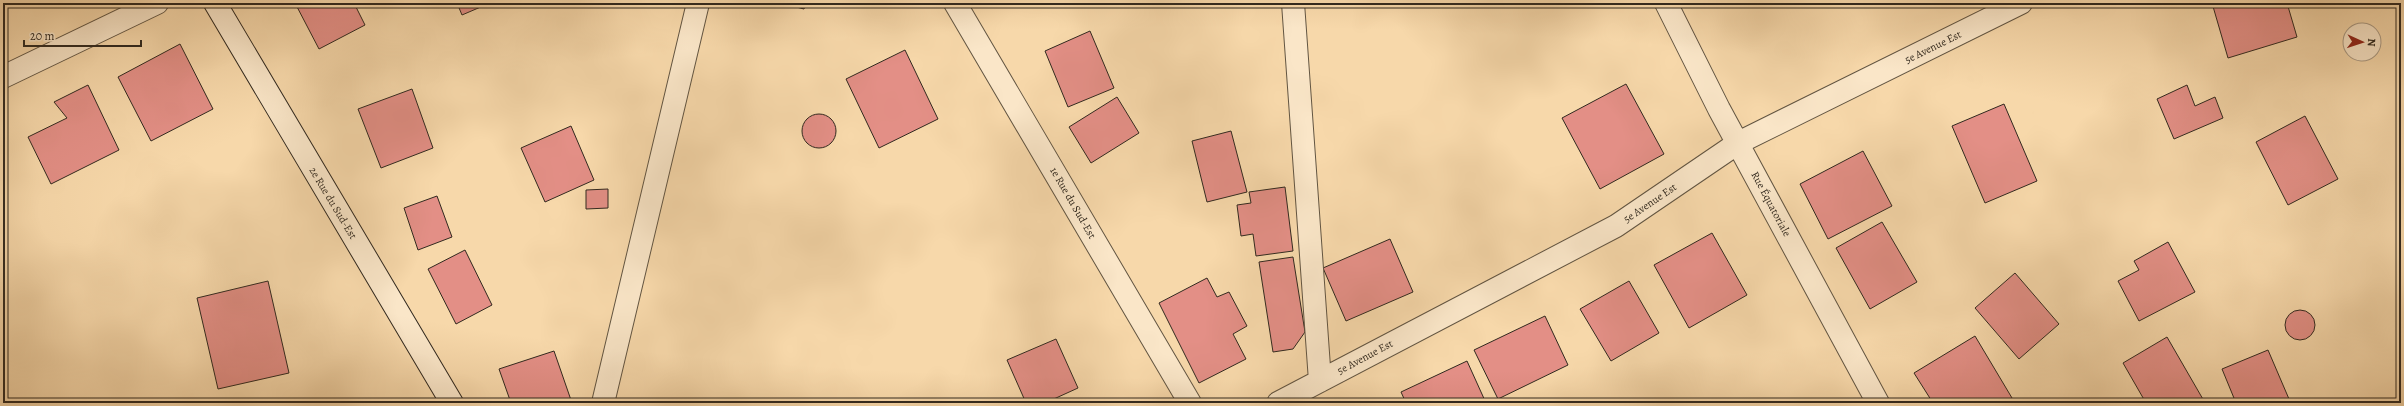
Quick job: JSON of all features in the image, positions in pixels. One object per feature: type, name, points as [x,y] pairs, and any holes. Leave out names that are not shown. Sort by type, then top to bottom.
[{"type":"street","points":[[3,77],[157,3]]},
{"type":"street","name":"2e Rue du Sud-Est","points":[[215,3],[452,403]]},
{"type":"street","points":[[603,403],[698,3]]},
{"type":"street","name":"1e Rue du Sud-Est","points":[[955,3],[1190,403]]},
{"type":"street","points":[[1293,3],[1320,381]]},
{"type":"street","name":"Rue Équatoriale","points":[[1666,3],[1738,143],[1878,403]]},
{"type":"street","name":"5e Avenue Est","points":[[1278,403],[1616,226],[1738,143],[2021,3]]},
{"type":"building","points":[[295,3],[354,3],[365,25],[319,49]]},
{"type":"building","points":[[457,3],[490,3],[462,15]]},
{"type":"building","points":[[781,3],[806,3],[804,9]]},
{"type":"building","points":[[2212,3],[2287,3],[2297,37],[2228,58]]},
{"type":"building","points":[[1090,31],[1114,88],[1068,107],[1045,51]]},
{"type":"building","points":[[180,44],[213,109],[151,141],[118,77]]},
{"type":"building","points":[[905,50],[938,119],[879,148],[846,79]]},
{"type":"building","points":[[1626,84],[1664,154],[1600,189],[1562,118]]},
{"type":"building","points":[[88,85],[119,150],[51,184],[28,137],[67,118],[54,102]]},
{"type":"building","points":[[2187,85],[2195,106],[2215,97],[2223,118],[2174,139],[2157,99]]},
{"type":"building","points":[[412,89],[433,148],[381,168],[358,109]]},
{"type":"building","points":[[1117,97],[1139,133],[1091,163],[1069,127]]},
{"type":"building","points":[[2004,104],[2037,181],[1985,203],[1952,126]]},
{"type":"building","points":[[819,114],[831,119],[836,131],[831,143],[819,148],[807,143],[802,131],[807,119]]},
{"type":"building","points":[[2305,116],[2338,179],[2288,205],[2256,142]]},
{"type":"building","points":[[571,126],[594,180],[545,202],[521,148]]},
{"type":"building","points":[[1231,131],[1247,192],[1207,202],[1192,141]]},
{"type":"building","points":[[1863,151],[1892,206],[1828,239],[1800,184]]},
{"type":"building","points":[[1285,187],[1293,251],[1256,256],[1253,234],[1241,236],[1237,205],[1251,203],[1249,192]]},
{"type":"building","points":[[608,189],[608,208],[586,209],[586,190]]},
{"type":"building","points":[[437,196],[452,237],[418,250],[404,208]]},
{"type":"building","points":[[1882,222],[1917,282],[1870,309],[1836,248]]},
{"type":"building","points":[[1712,233],[1747,295],[1689,328],[1654,265]]},
{"type":"building","points":[[1390,239],[1413,292],[1346,321],[1323,268]]},
{"type":"building","points":[[2168,242],[2195,292],[2139,321],[2118,281],[2139,270],[2134,261]]},
{"type":"building","points":[[465,250],[492,305],[456,324],[428,269]]},
{"type":"building","points":[[1293,257],[1305,332],[1293,349],[1273,352],[1259,262]]},
{"type":"building","points":[[2015,273],[2059,324],[2019,359],[1975,308]]},
{"type":"building","points":[[1207,278],[1217,297],[1229,292],[1247,326],[1233,334],[1246,359],[1199,383],[1159,303]]},
{"type":"building","points":[[268,281],[289,373],[218,389],[197,298]]},
{"type":"building","points":[[1629,281],[1659,333],[1611,361],[1580,309]]},
{"type":"building","points":[[2300,310],[2311,314],[2315,325],[2311,336],[2300,340],[2289,336],[2285,325],[2289,314]]},
{"type":"building","points":[[1545,316],[1568,365],[1498,399],[1474,350]]},
{"type":"building","points":[[1975,336],[2015,403],[1933,403],[1914,373]]},
{"type":"building","points":[[2167,337],[2204,401],[2202,403],[2146,403],[2123,363]]},
{"type":"building","points":[[1056,339],[1078,388],[1045,403],[1026,403],[1007,360]]},
{"type":"building","points":[[2268,350],[2289,399],[2280,403],[2236,403],[2222,369]]},
{"type":"building","points":[[554,351],[572,403],[511,403],[499,369]]},
{"type":"building","points":[[1467,361],[1486,403],[1406,403],[1401,392]]}]
